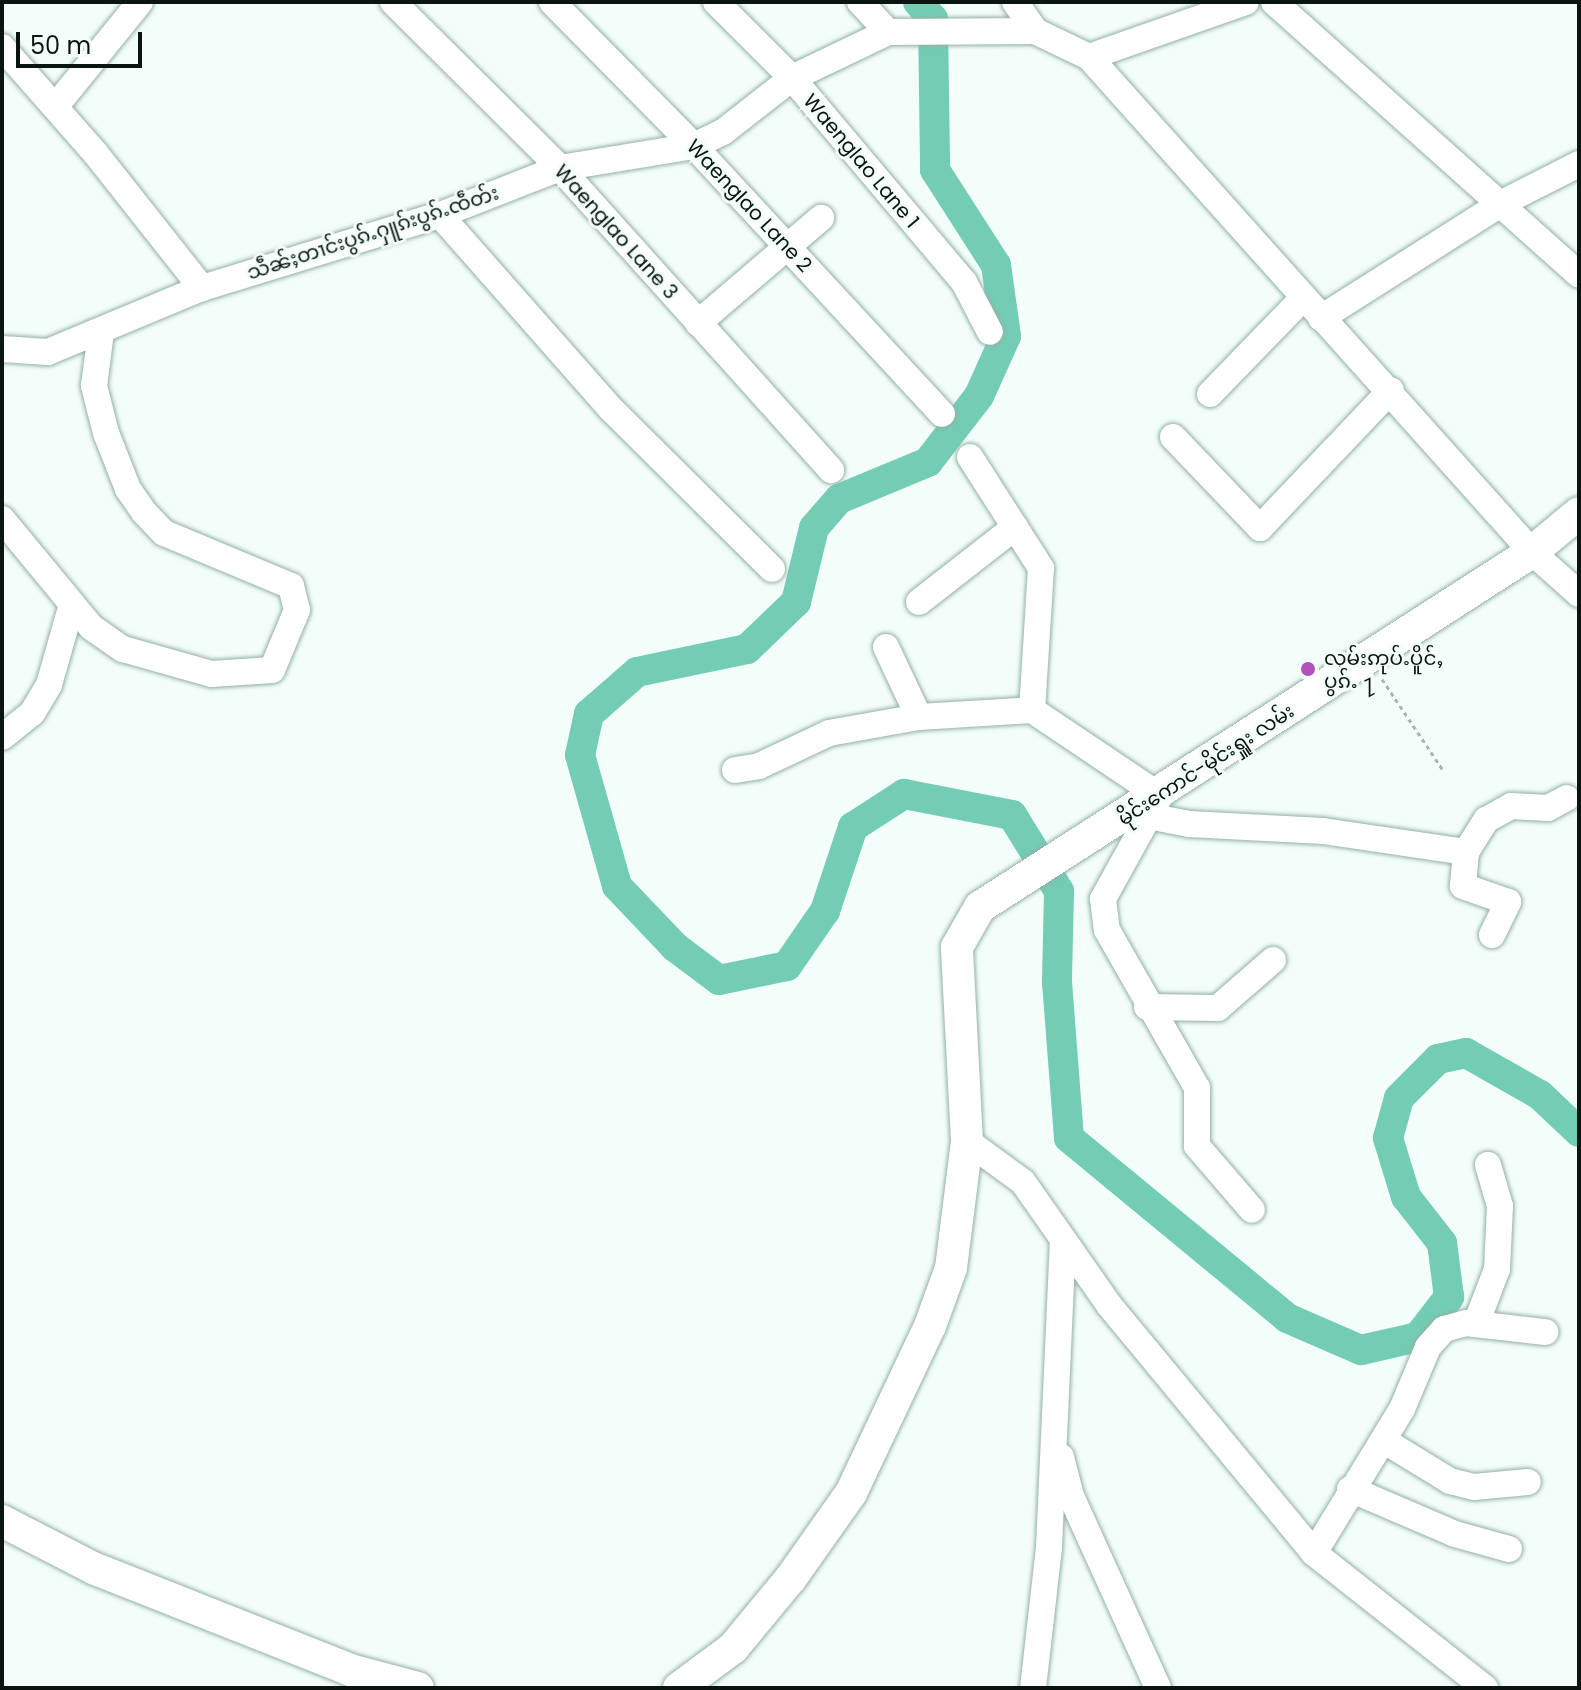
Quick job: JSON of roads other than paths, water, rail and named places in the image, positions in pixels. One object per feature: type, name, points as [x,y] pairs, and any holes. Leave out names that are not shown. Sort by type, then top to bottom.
[{"type":"main road","name":"မိုင်းကောင်-မိုင်းရှူး လမ်း","points":[[679,1688],[733,1648],[791,1578],[851,1493],[930,1326],[951,1268],[967,1141],[957,947],[980,907],[1069,851],[1154,806],[1532,552],[1579,513]]},
{"type":"main road","points":[[2,1521],[107,1573],[350,1670],[418,1688]]},
{"type":"street","points":[[55,107],[140,2]]},
{"type":"street","name":"Waenglao Lane 3","points":[[393,2],[560,168],[831,470]]},
{"type":"street","name":"Waenglao Lane 2","points":[[552,2],[694,146],[942,414]]},
{"type":"street","name":"Waenglao Lane 1","points":[[716,2],[792,78],[964,282],[990,332]]},
{"type":"street","points":[[860,2],[900,30],[967,33],[1035,31],[1089,57],[1302,299],[1391,390],[1532,552],[1579,594]]},
{"type":"street","points":[[1015,2],[1035,31]]},
{"type":"street","points":[[1089,57],[1246,2]]},
{"type":"street","points":[[1274,2],[1579,275]]},
{"type":"street","name":"သဵၼ်ႈတၢင်းပွၵ်ႉႁူၵ်းပွၵ်ႉၸဵတ်း","points":[[2,349],[48,352],[202,288],[440,215],[560,168],[694,146],[723,132],[792,78],[900,30]]},
{"type":"street","points":[[2,47],[55,107],[202,288]]},
{"type":"street","points":[[1321,318],[1502,203],[1579,164]]},
{"type":"street","points":[[440,215],[613,411],[772,569]]},
{"type":"street","points":[[698,323],[821,218]]},
{"type":"street","points":[[1210,394],[1302,299]]},
{"type":"street","points":[[2,519],[91,627],[123,649],[212,674],[272,670],[297,610],[291,586],[164,533],[144,512],[128,489],[100,410],[94,377],[101,332]]},
{"type":"street","points":[[1173,437],[1260,528],[1391,390]]},
{"type":"street","points":[[970,457],[1041,568],[1032,710]]},
{"type":"street","points":[[919,602],[1015,527]]},
{"type":"street","points":[[2,737],[32,713],[49,685],[72,604]]},
{"type":"street","points":[[886,647],[919,717]]},
{"type":"street","points":[[735,770],[759,766],[829,733],[919,717],[1032,710],[1154,806],[1189,824],[1323,831],[1466,852]]},
{"type":"street","points":[[1492,935],[1508,902],[1463,886],[1466,852],[1486,820],[1511,806],[1548,808],[1567,798]]},
{"type":"street","points":[[1154,806],[1103,899],[1107,930],[1147,1007],[1197,1088],[1197,1146],[1252,1210]]},
{"type":"street","points":[[1147,1007],[1218,1008],[1273,960]]},
{"type":"street","points":[[967,1141],[1023,1182],[1063,1242],[1314,1553],[1485,1688]]},
{"type":"street","points":[[1476,1324],[1497,1269],[1500,1206],[1488,1165]]},
{"type":"street","points":[[1033,1688],[1049,1547],[1063,1242]]},
{"type":"street","points":[[1314,1553],[1350,1489],[1383,1440],[1428,1347],[1444,1329],[1476,1324],[1545,1332]]},
{"type":"street","points":[[1054,1430],[1071,1496],[1158,1688]]},
{"type":"street","points":[[1383,1440],[1450,1481],[1474,1487],[1528,1482]]},
{"type":"street","points":[[1350,1489],[1455,1534],[1509,1549]]},
{"type":"waterway","points":[[918,2],[933,19],[935,170],[996,265],[1006,336],[979,396],[928,462],[839,499],[814,528],[796,602],[747,649],[637,672],[589,714],[580,755],[617,886],[675,947],[719,980],[787,966],[825,911],[853,827],[904,794],[1012,815],[1059,891],[1057,982],[1069,1138],[1287,1318],[1361,1350],[1418,1337],[1449,1297],[1442,1243],[1406,1197],[1388,1138],[1399,1098],[1438,1059],[1466,1053],[1540,1095],[1579,1132]]},
{"type":"place","name":"လုမ်းဢုပ်ႉပိူင်ႇ ပွၵ်ႉ ႑","points":[[1308,669]]}]
